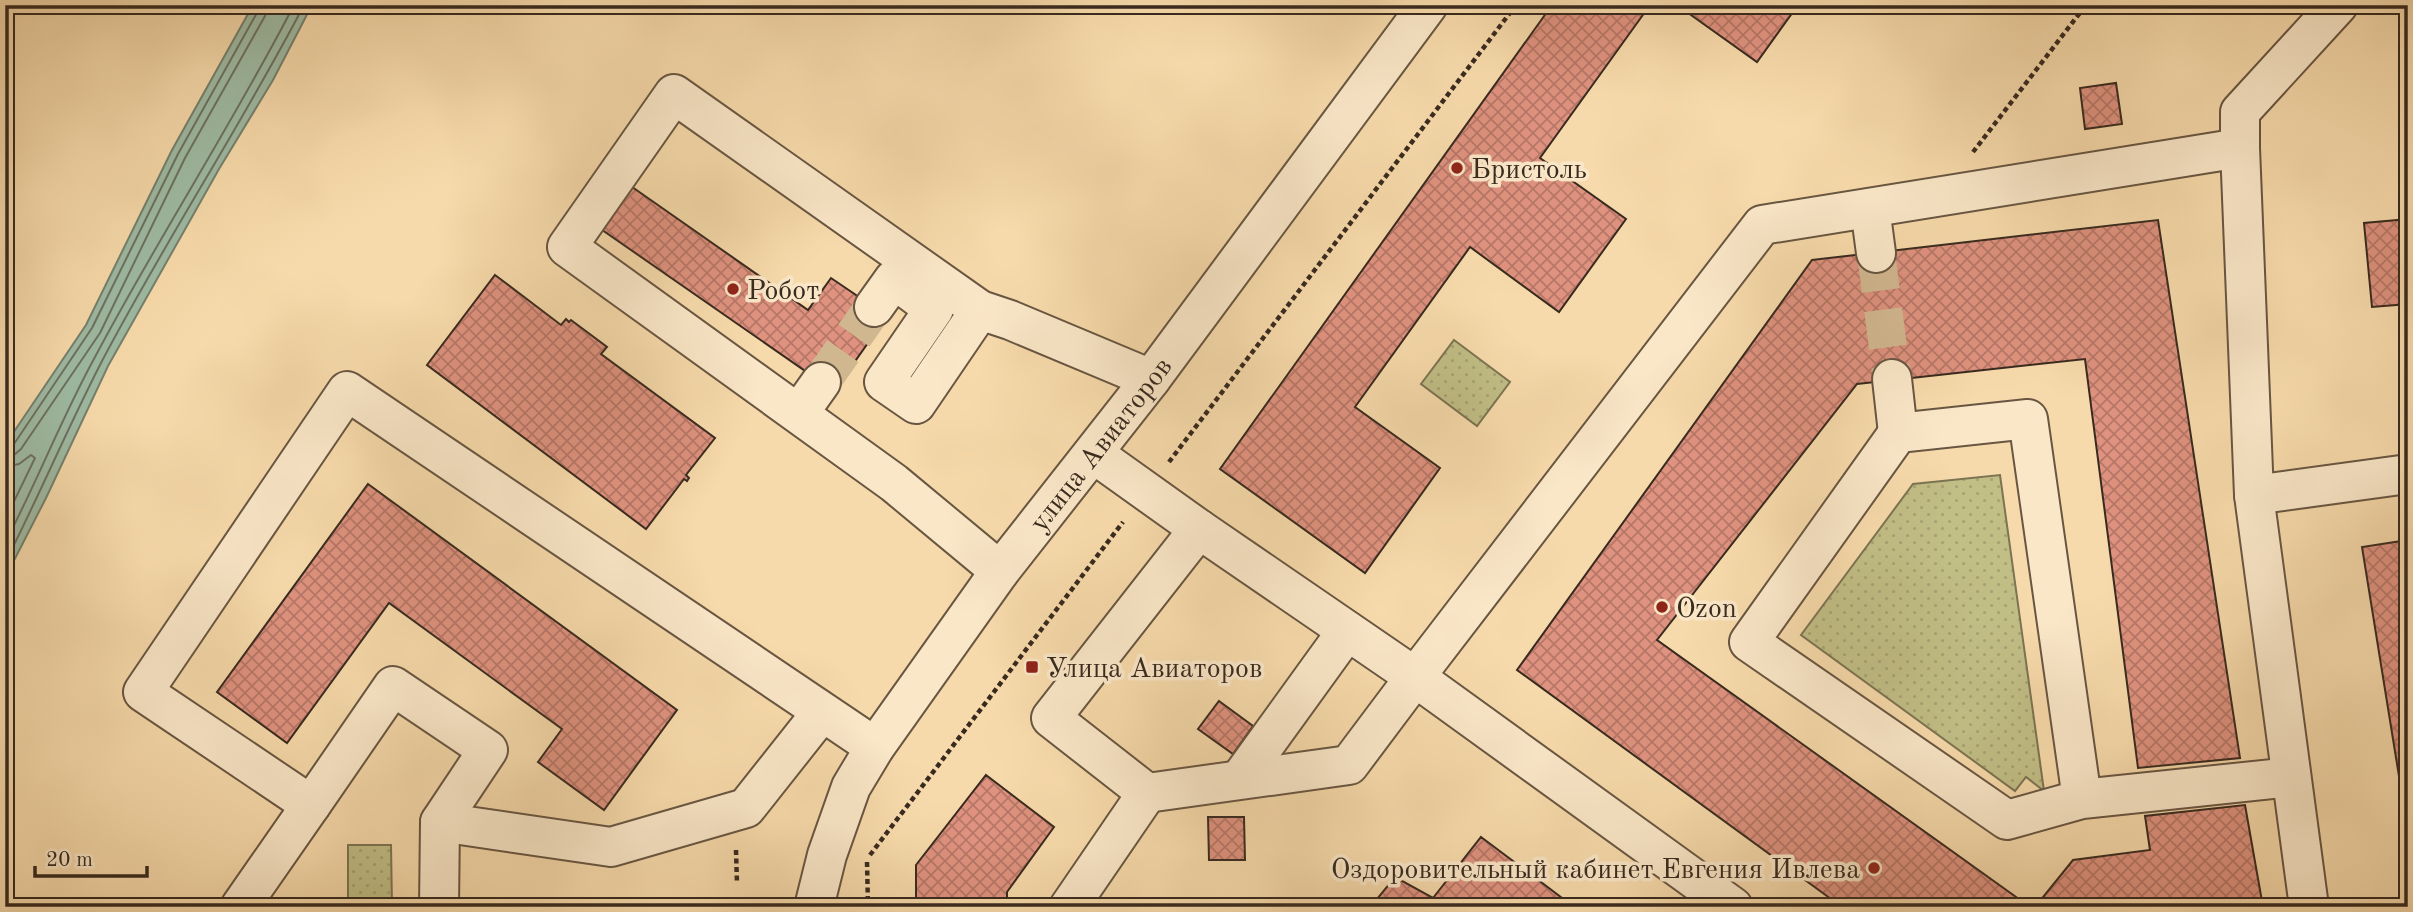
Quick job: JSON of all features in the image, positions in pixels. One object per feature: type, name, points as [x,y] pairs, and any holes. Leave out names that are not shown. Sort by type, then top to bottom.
[{"type":"street","name":"улица Авиаторов","points":[[814,907],[827,855],[851,787],[875,747],[1000,571],[1151,379],[1428,5]]},
{"type":"street","points":[[2309,907],[2254,495],[2240,112],[2338,5]]},
{"type":"street","points":[[1000,571],[894,483],[567,247],[674,94],[980,310],[1151,379]]},
{"type":"street","points":[[1199,529],[1051,718],[1147,793],[1349,765],[1762,225],[2240,148]]},
{"type":"street","points":[[1870,208],[1876,253]]},
{"type":"street","points":[[874,307],[894,279],[934,309],[884,382],[916,404],[980,310]]},
{"type":"street","points":[[1892,379],[1898,433],[1749,642],[2007,820],[2082,799],[2291,777]]},
{"type":"street","points":[[799,413],[821,382]]},
{"type":"street","points":[[311,805],[143,692],[347,391],[875,747]]},
{"type":"street","points":[[1898,433],[2028,419],[2082,799]]},
{"type":"street","points":[[1094,454],[1415,677],[1733,907]]},
{"type":"street","points":[[2254,495],[2408,474]]},
{"type":"street","points":[[1240,779],[1347,631]]},
{"type":"street","points":[[240,907],[393,686],[488,750],[440,822],[439,907]]},
{"type":"street","points":[[440,822],[611,847],[746,808],[822,712]]},
{"type":"street","points":[[1069,907],[1147,793]]},
{"type":"path","points":[[868,907],[867,859],[1516,5]]},
{"type":"shaded area","points":[[1454,340],[1510,382],[1477,426],[1421,384]]},
{"type":"shaded area","points":[[2000,475],[2044,791],[2026,777],[2015,791],[1801,635],[1913,484]]},
{"type":"shaded area","points":[[348,845],[391,845],[392,907],[348,907]]},
{"type":"water","points":[[253,5],[312,5],[273,80],[219,169],[108,366],[5,578],[5,445],[86,325],[172,150]]},
{"type":"building","points":[[1552,5],[1650,5],[1540,158],[1626,219],[1559,312],[1470,247],[1355,407],[1440,468],[1365,573],[1220,469]]},
{"type":"building","points":[[1677,5],[1798,5],[1757,62]]},
{"type":"building","points":[[2116,83],[2122,124],[2085,129],[2080,88]]},
{"type":"building","name":"Робот","points":[[625,182],[808,310],[831,278],[887,316],[834,391],[595,225]]},
{"type":"building","points":[[2408,219],[2408,304],[2372,307],[2364,223]]},
{"type":"building","points":[[2158,220],[2240,758],[2138,768],[2085,359],[1857,384],[1657,640],[2030,907],[1842,907],[1517,670],[1812,260]]},
{"type":"building","points":[[495,275],[561,325],[566,319],[569,322],[571,320],[607,347],[601,354],[715,438],[686,475],[689,478],[687,481],[684,479],[646,529],[427,365]]},
{"type":"building","points":[[368,484],[677,710],[604,810],[538,762],[562,729],[389,603],[287,743],[217,692]]},
{"type":"building","points":[[2408,540],[2408,832],[2362,547]]},
{"type":"building","points":[[1219,701],[1253,726],[1233,754],[1198,729]]},
{"type":"building","points":[[986,775],[1054,827],[1007,892],[1007,907],[916,907],[916,865]]},
{"type":"building","points":[[2245,805],[2263,907],[2035,907],[2073,860],[2150,850],[2145,816]]},
{"type":"building","points":[[1208,817],[1244,817],[1245,860],[1209,860]]},
{"type":"building","points":[[1481,837],[1574,907],[1367,907],[1373,904],[1395,877],[1433,898]]},
{"type":"building","points":[[497,899],[583,899],[583,907],[497,907]]},
{"type":"tunnel","points":[[1876,253],[1892,379]]},
{"type":"tunnel","points":[[821,382],[874,307]]},
{"type":"place","name":"Бристоль","points":[[1457,168]]},
{"type":"place","name":"Робот","points":[[733,289]]},
{"type":"place","name":"Ozon","points":[[1662,607]]},
{"type":"place","name":"Улица Авиаторов","points":[[1032,667]]},
{"type":"place","name":"Оздоровительный кабинет Евгения Ивлева","points":[[1874,868]]}]
